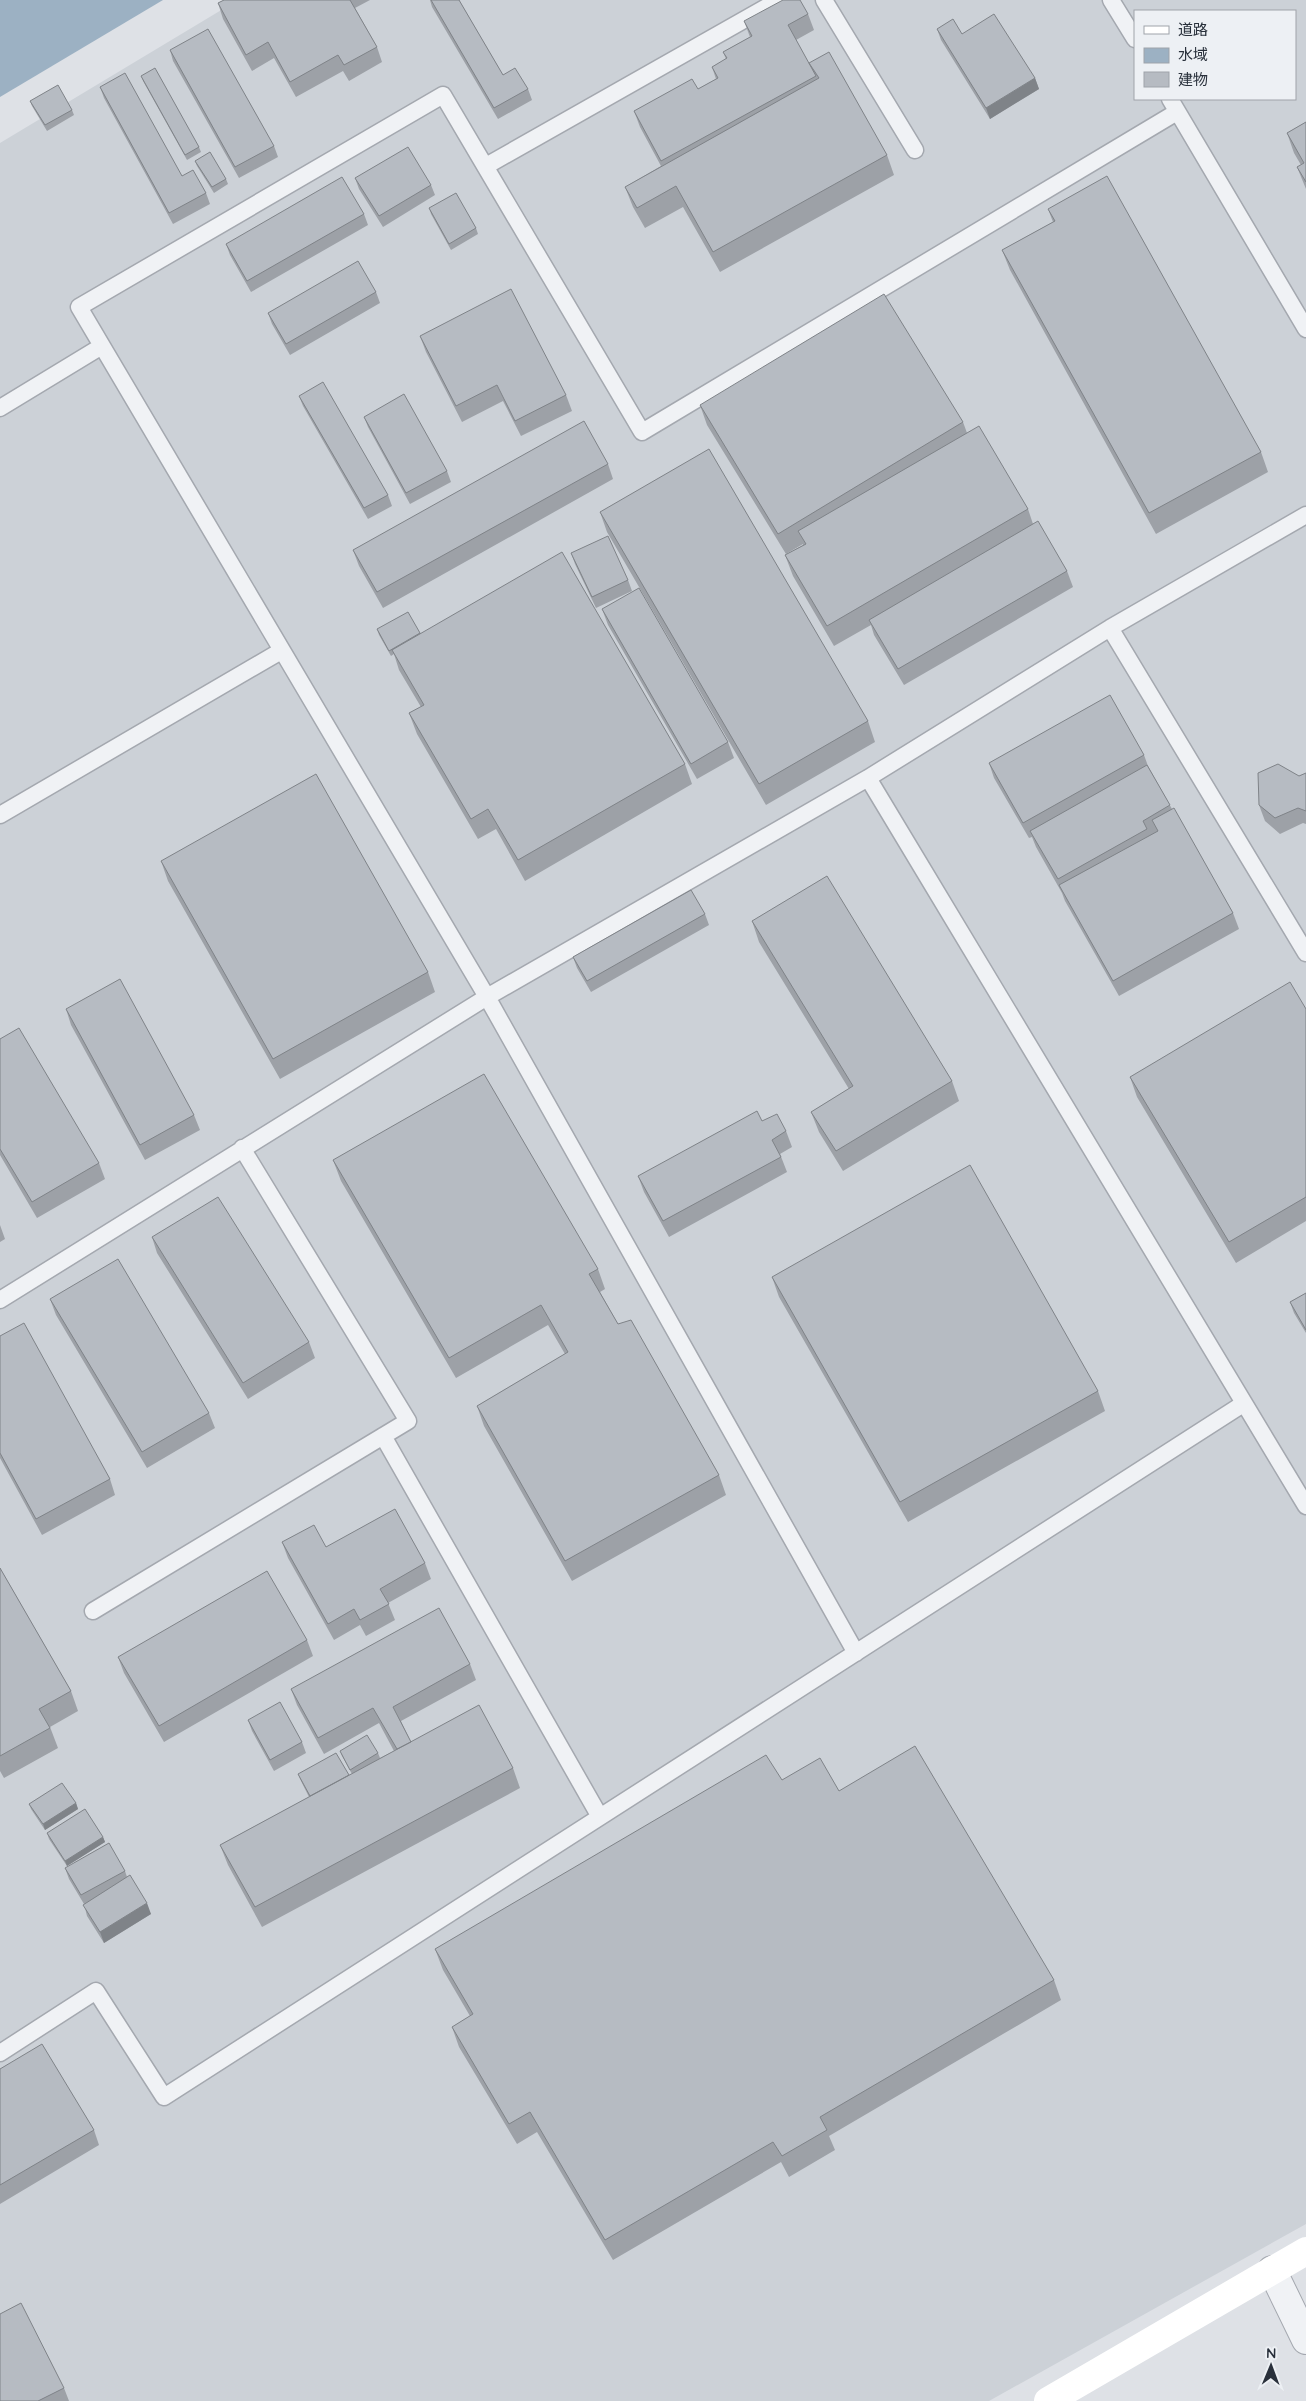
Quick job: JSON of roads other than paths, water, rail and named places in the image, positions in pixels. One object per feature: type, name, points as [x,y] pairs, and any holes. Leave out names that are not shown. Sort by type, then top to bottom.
[{"type":"street","points":[[1048,2401],[1306,2251]]},
{"type":"street","points":[[1272,2270],[1306,2340]]},
{"type":"lane","points":[[486,166],[780,0]]},
{"type":"lane","points":[[824,0],[915,150]]},
{"type":"lane","points":[[1112,0],[1134,38]]},
{"type":"lane","points":[[856,1653],[487,997],[280,651],[79,307],[443,95],[642,432],[1174,105],[1306,329]]},
{"type":"lane","points":[[0,408],[102,346]]},
{"type":"lane","points":[[0,1300],[487,997],[868,778],[1110,628],[1306,515]]},
{"type":"lane","points":[[1110,628],[1306,953]]},
{"type":"lane","points":[[0,814],[280,651]]},
{"type":"lane","points":[[868,778],[1306,1506]]},
{"type":"lane","points":[[93,1611],[408,1421],[242,1148]]},
{"type":"lane","points":[[0,2053],[96,1992],[164,2097],[1243,1404]]},
{"type":"lane","points":[[383,1436],[600,1817]]},
{"type":"water","points":[[0,0],[163,0],[0,97]]}]
